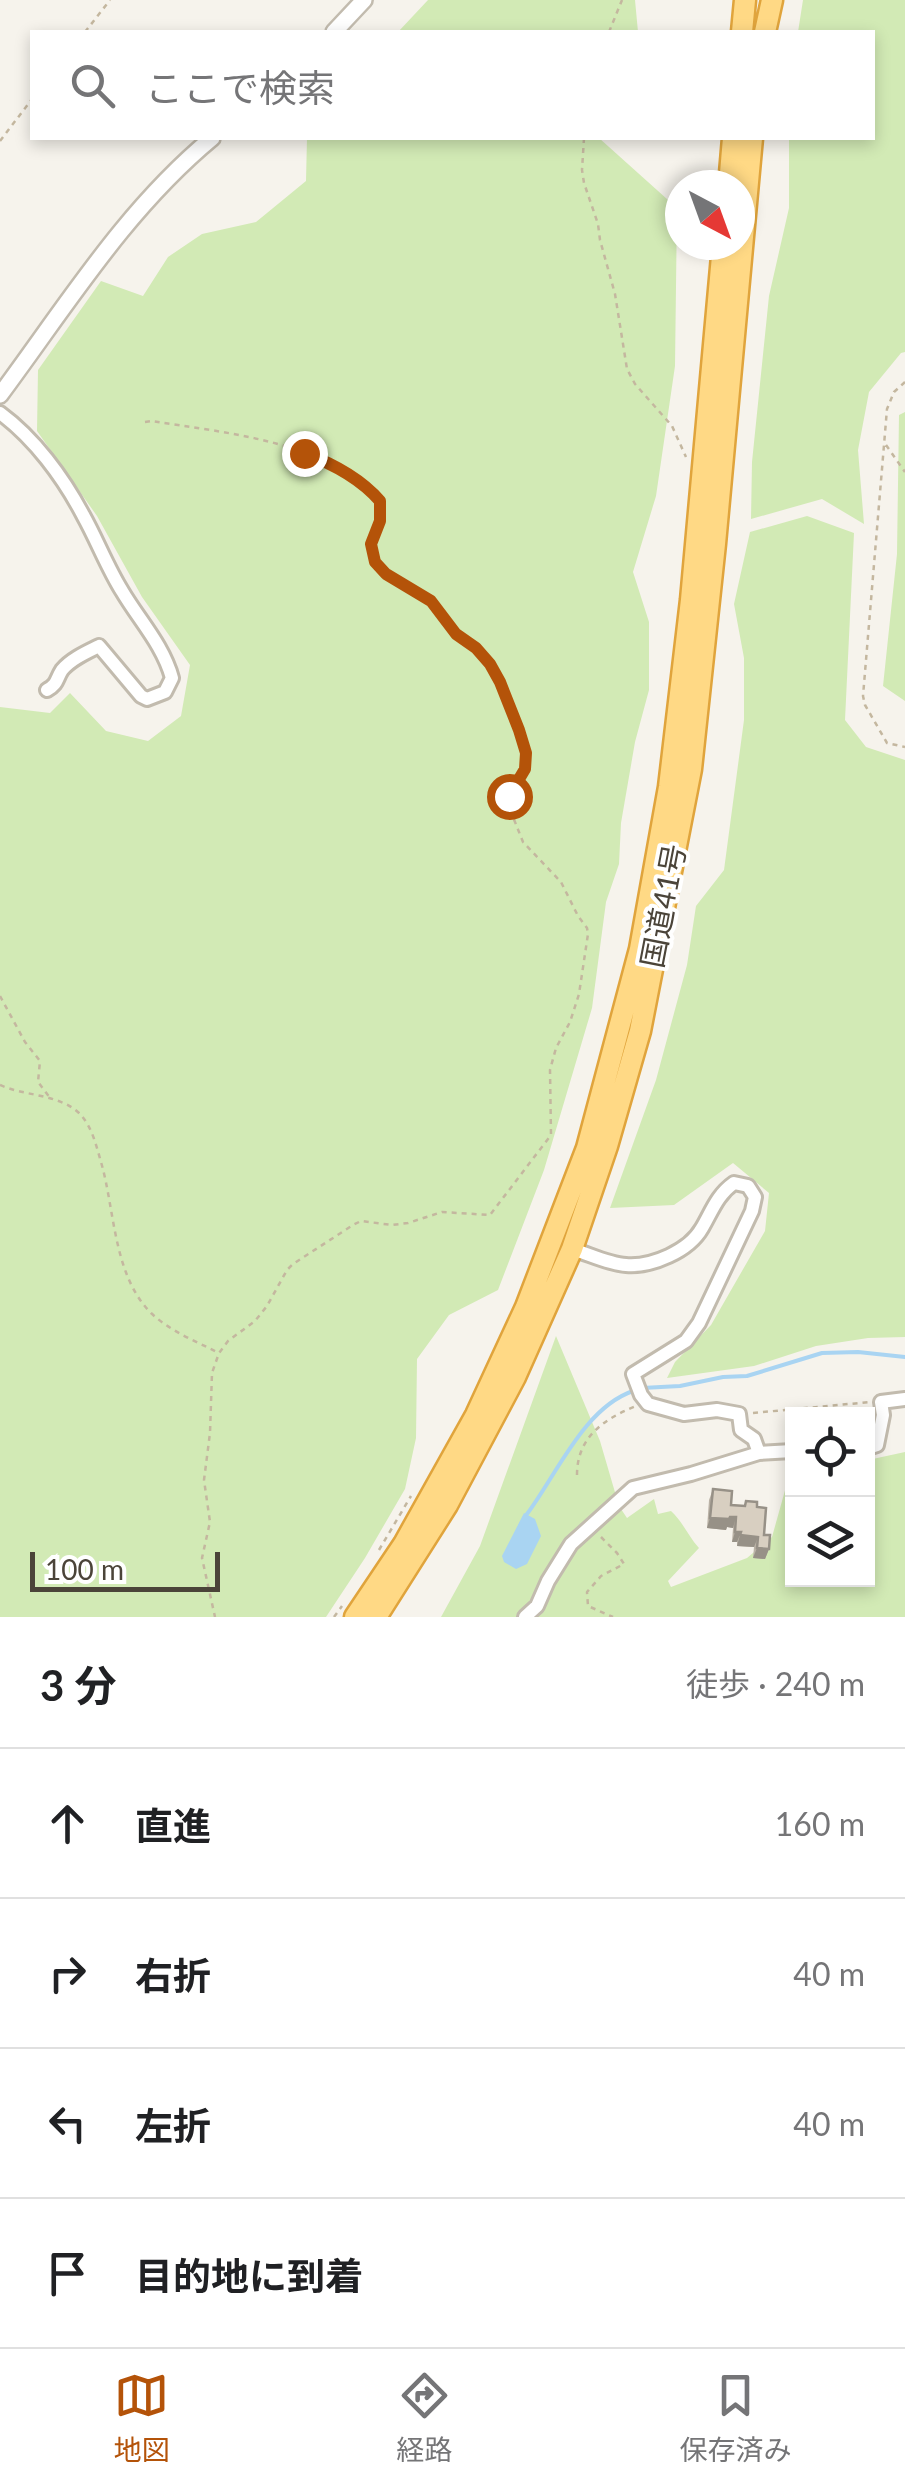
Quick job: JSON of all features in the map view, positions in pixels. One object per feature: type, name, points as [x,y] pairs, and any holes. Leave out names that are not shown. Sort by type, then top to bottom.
[{"type":"highway","points":[[734,0],[739,30]]},
{"type":"highway","points":[[739,30],[745,0]]},
{"type":"highway","points":[[763,30],[768,0]]},
{"type":"highway","points":[[730,170],[733,140]]},
{"type":"highway","name":"国道41号","points":[[376,1617],[448,1506],[515,1377],[572,1248],[640,1031],[690,769],[752,140]]},
{"type":"highway","name":"国道41号","points":[[351,1608],[404,1544],[476,1415],[526,1307],[588,1148],[640,949],[669,787],[723,260]]},
{"type":"street","points":[[336,30],[364,0]]},
{"type":"street","points":[[0,395],[143,203],[210,140]]},
{"type":"street","points":[[0,413],[24,434],[77,504],[114,578],[164,656],[172,678],[165,692],[148,699],[141,696],[99,646],[72,661],[48,690]]},
{"type":"street","points":[[572,1248],[625,1266],[646,1264],[693,1241],[724,1190],[734,1183],[748,1186],[755,1197],[752,1211],[699,1322],[686,1341],[633,1374],[642,1394],[684,1414],[717,1410],[739,1414],[742,1430],[754,1440],[760,1453]]},
{"type":"street","points":[[875,1446],[880,1436],[881,1402],[905,1399]]},
{"type":"street","points":[[525,1617],[537,1606],[571,1544],[633,1488],[760,1453],[785,1451]]},
{"type":"path","points":[[87,30],[110,0]]},
{"type":"path","points":[[610,30],[622,0]]},
{"type":"path","points":[[0,141],[30,102]]},
{"type":"path","points":[[584,140],[584,184],[615,294],[627,369],[635,384],[672,426],[688,468]]},
{"type":"path","points":[[905,382],[894,392],[887,409],[863,696],[887,743],[905,747]]},
{"type":"path","points":[[146,422],[280,444],[328,462],[374,493],[380,501],[380,521],[371,544],[375,562],[386,574],[431,601],[456,634],[490,664],[526,753],[525,769],[509,796],[511,812],[523,842],[561,882],[588,934],[579,994],[550,1070],[550,1135],[490,1215],[442,1212],[392,1225],[361,1220],[352,1224],[293,1264],[255,1321],[218,1353],[212,1373],[204,1480],[210,1522],[202,1558],[214,1617]]},
{"type":"path","points":[[884,442],[905,472]]},
{"type":"path","points":[[0,996],[40,1061],[38,1082],[51,1099]]},
{"type":"path","points":[[0,1085],[51,1099],[78,1112],[93,1134],[126,1272],[136,1293],[151,1313],[173,1330],[218,1353]]},
{"type":"path","points":[[577,1475],[580,1451],[604,1422],[624,1411],[642,1394]]},
{"type":"path","points":[[739,1414],[881,1402]]},
{"type":"path","points":[[379,1550],[418,1483]]},
{"type":"path","points":[[591,1525],[618,1552],[624,1564],[601,1576],[587,1592],[588,1606],[613,1617]]},
{"type":"path","points":[[334,1617],[351,1608]]},
{"type":"green space","points":[[428,0],[635,0],[638,30],[400,30]]},
{"type":"green space","points":[[803,0],[905,0],[905,352],[869,392],[858,450],[864,524],[822,499],[751,519],[752,462],[769,296],[789,208],[789,140],[875,140],[875,30],[798,30]]},
{"type":"green space","points":[[307,140],[601,140],[665,197],[665,260],[676,260],[675,366],[656,496],[633,572],[649,622],[649,690],[621,823],[619,864],[606,902],[592,1008],[544,1170],[498,1290],[449,1315],[417,1359],[416,1438],[405,1489],[326,1617],[0,1617],[0,707],[50,713],[70,693],[106,731],[148,741],[181,716],[190,665],[142,597],[97,516],[37,431],[38,370],[101,281],[143,296],[168,257],[202,234],[256,222],[306,181]]},
{"type":"green space","points":[[905,412],[905,701],[883,686],[897,554],[899,415]]},
{"type":"green space","points":[[807,516],[854,533],[845,720],[866,747],[905,760],[905,1337],[816,1346],[754,1366],[667,1378],[675,1362],[711,1325],[765,1231],[769,1193],[733,1163],[674,1205],[610,1208],[656,1080],[687,965],[696,906],[724,870],[744,720],[744,658],[734,604],[750,532]]},
{"type":"green space","points":[[556,1336],[600,1441],[619,1506],[627,1518],[654,1499],[658,1514],[671,1511],[699,1548],[668,1581],[671,1587],[747,1558],[772,1537],[785,1490],[785,1587],[875,1587],[875,1458],[905,1452],[905,1617],[441,1617],[480,1546]]},
{"type":"water","points":[[524,1513],[535,1519],[541,1536],[527,1564],[516,1569],[504,1562],[502,1556]]},
{"type":"building","points":[[713,1489],[732,1491],[731,1505],[745,1506],[746,1501],[766,1508],[764,1535],[770,1535],[769,1549],[757,1548],[758,1537],[735,1532],[736,1517],[710,1518]]},
{"type":"waterway","points":[[642,1388],[747,1376],[822,1353],[905,1357]]},
{"type":"waterway","points":[[527,1514],[586,1427],[600,1412],[633,1391]]},
{"type":"route","points":[[304,453],[328,462],[374,493],[380,501],[380,521],[371,544],[375,562],[386,574],[431,601],[456,634],[490,664],[526,753],[525,769],[509,796]]}]
